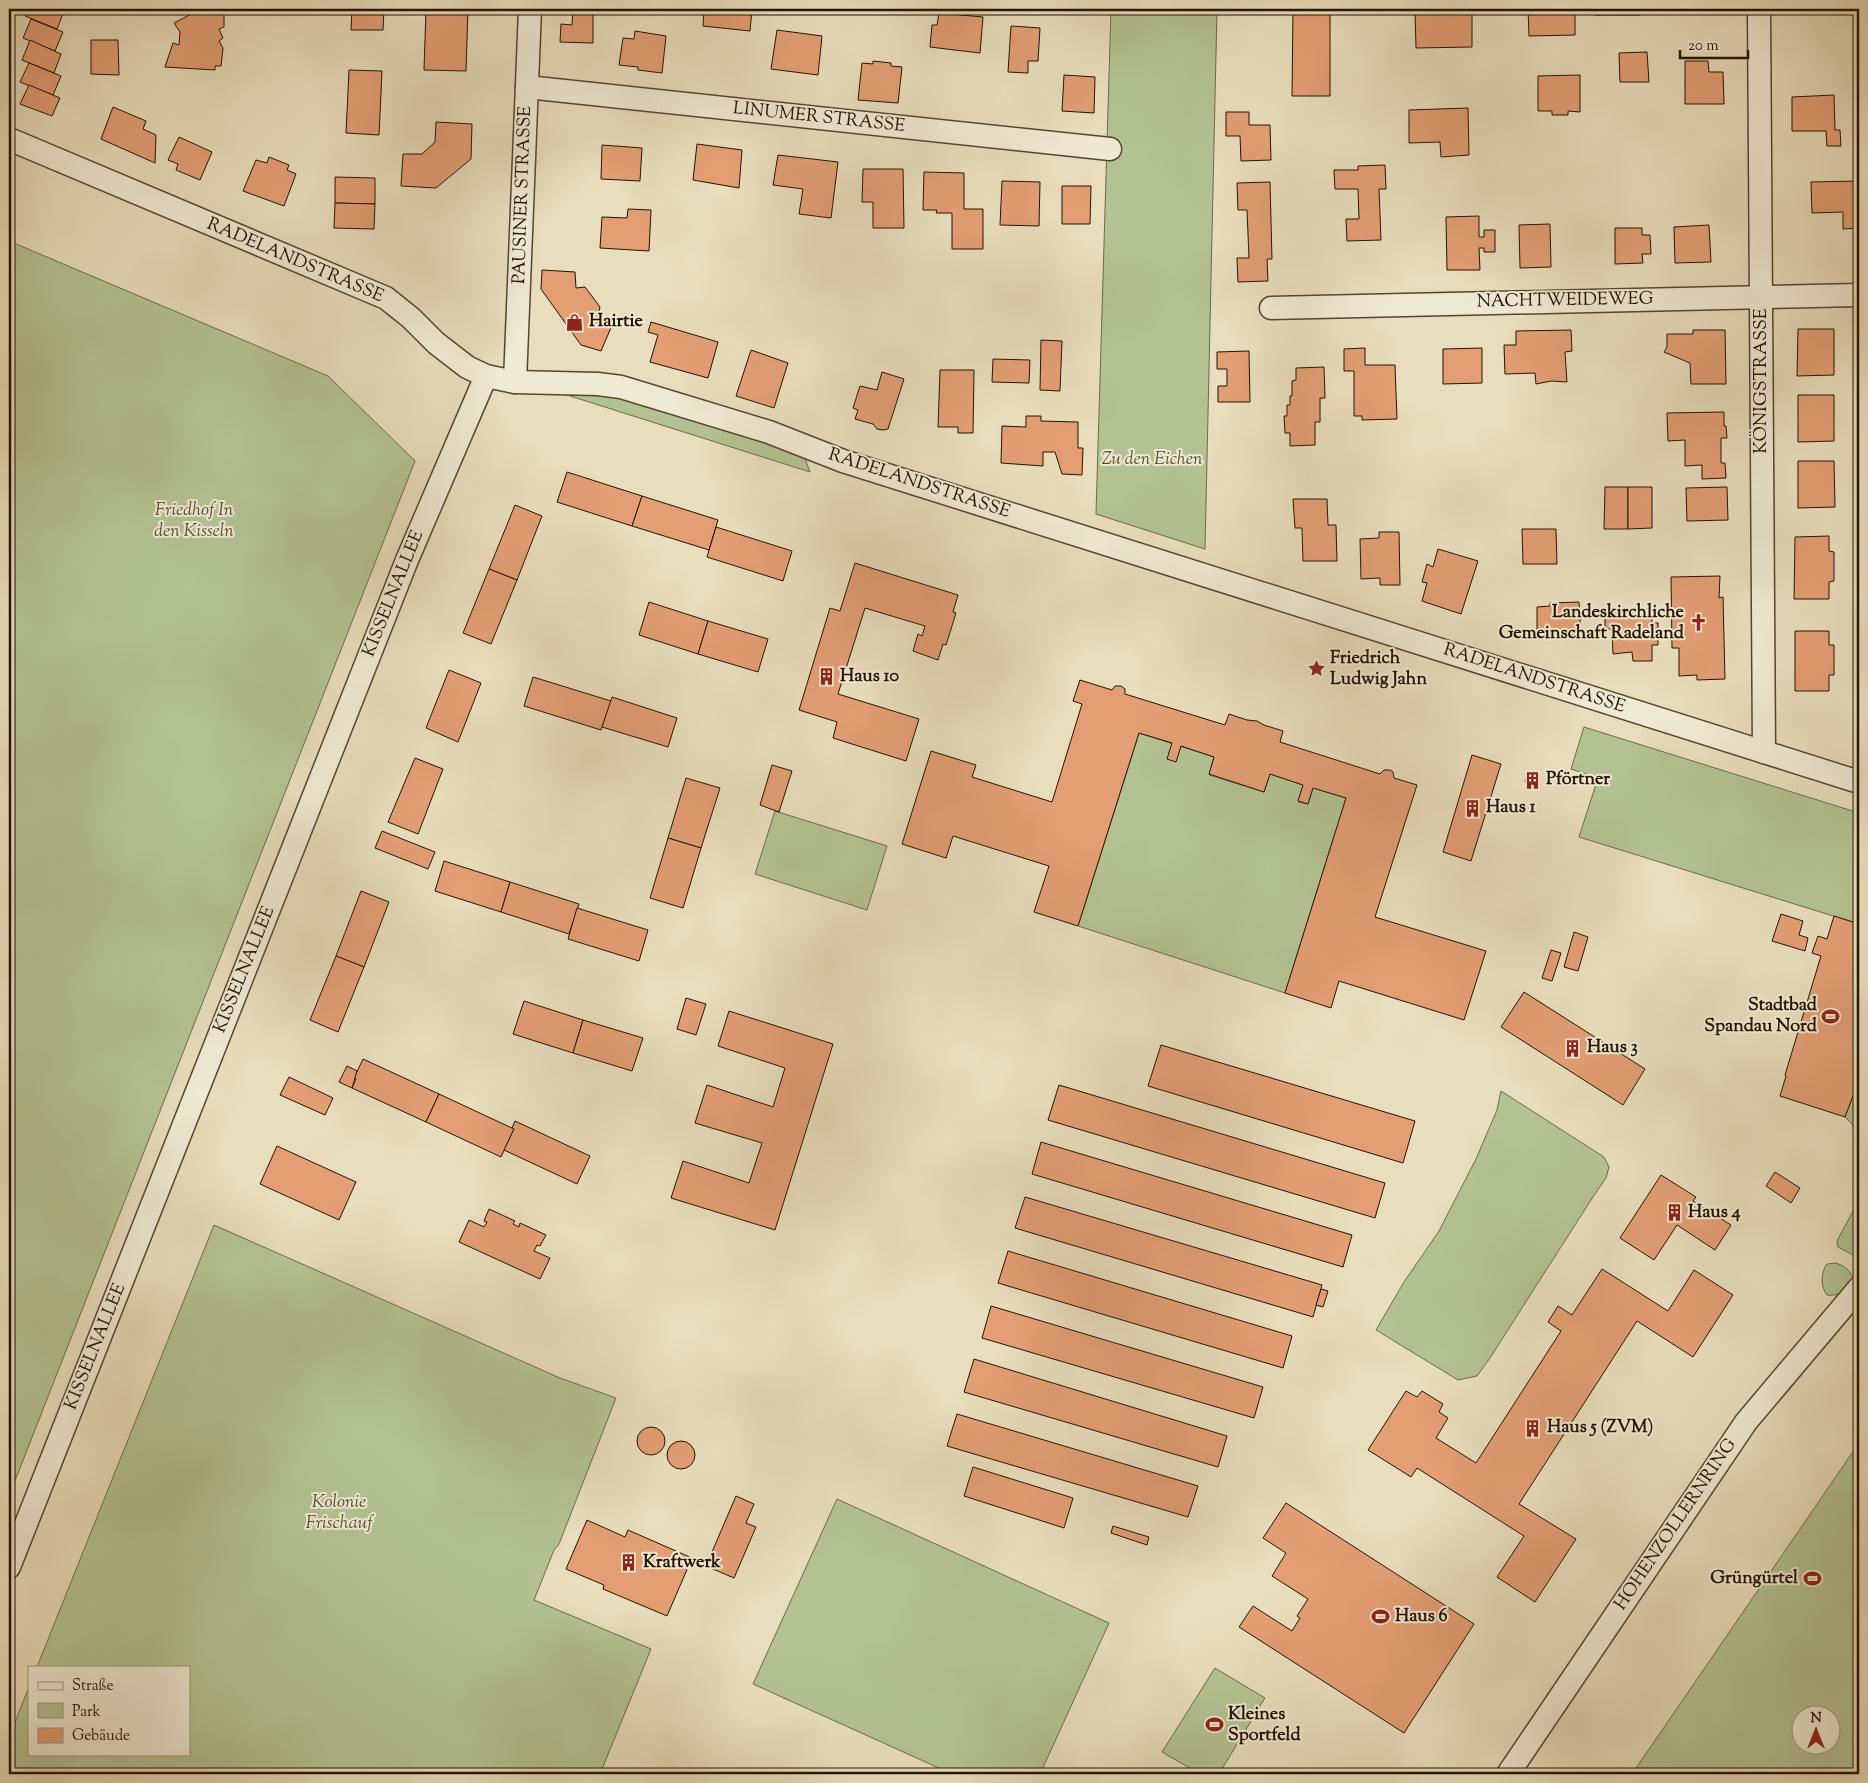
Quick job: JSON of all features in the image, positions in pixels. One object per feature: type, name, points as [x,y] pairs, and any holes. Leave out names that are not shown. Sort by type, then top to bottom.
[{"type":"street","name":"PAUSINER STRASSE","points":[[515,382],[530,9]]},
{"type":"street","name":"KÖNIGSTRASSE","points":[[1759,9],[1764,752]]},
{"type":"street","name":"LINUMER STRASSE","points":[[527,86],[1110,149]]},
{"type":"street","name":"RADELANDSTRASSE","points":[[9,139],[386,298],[411,318],[443,349],[467,367],[486,376],[515,382],[598,384],[621,387],[769,432],[852,464],[1859,782]]},
{"type":"street","name":"NACHTWEIDEWEG","points":[[1271,308],[1859,295]]},
{"type":"street","name":"KISSELNALLEE","points":[[9,1567],[407,560],[486,376]]},
{"type":"street","name":"HOHENZOLLERNRING","points":[[1508,1774],[1746,1422],[1859,1288]]},
{"type":"green space","name":"Zu den Eichen","points":[[1111,9],[1217,9],[1205,549],[1096,514]]},
{"type":"green space","name":"Friedhof In den Kisseln","points":[[9,241],[328,376],[415,461],[9,1496]]},
{"type":"green space","points":[[567,395],[598,395],[644,401],[804,456],[810,472]]},
{"type":"green space","points":[[1584,727],[1859,813],[1859,924],[1579,837],[1598,778],[1571,769]]},
{"type":"green space","points":[[1139,733],[1214,757],[1209,775],[1264,792],[1270,774],[1303,785],[1298,802],[1308,804],[1313,788],[1346,798],[1285,993],[1078,926]]},
{"type":"green space","points":[[775,811],[887,846],[867,910],[755,874]]},
{"type":"green space","points":[[1859,1080],[1859,1131],[1854,1129],[1845,1117]]},
{"type":"green space","points":[[1501,1091],[1604,1157],[1609,1167],[1606,1178],[1490,1358],[1477,1376],[1458,1380],[1376,1330],[1404,1282],[1439,1231],[1476,1159],[1497,1110]]},
{"type":"green space","points":[[1859,1200],[1859,1258],[1838,1247],[1837,1241]]},
{"type":"green space","name":"Kolonie Frischauf","points":[[214,1225],[560,1378],[616,1398],[559,1544],[554,1550],[534,1600],[651,1649],[600,1774],[9,1774],[9,1737],[28,1690],[28,1756],[190,1756],[190,1666],[37,1666]]},
{"type":"green space","points":[[1836,1263],[1847,1269],[1853,1280],[1839,1294],[1827,1295],[1822,1283],[1823,1271],[1827,1264]]},
{"type":"green space","name":"Grüngürtel","points":[[1859,1443],[1859,1774],[1632,1774]]},
{"type":"green space","points":[[837,1499],[1109,1623],[1040,1774],[952,1774],[753,1684]]},
{"type":"green space","name":"Kleines Sportfeld","points":[[1215,1668],[1265,1698],[1219,1774],[1200,1774],[1162,1752]]},
{"type":"building","points":[[28,9],[59,9],[64,11],[57,29],[25,16]]},
{"type":"building","points":[[203,9],[224,9],[224,27],[219,29],[223,38],[219,41],[223,48],[221,66],[215,66],[215,70],[165,67],[173,43],[179,45],[180,32],[174,23],[197,11],[203,12]]},
{"type":"building","points":[[352,9],[384,9],[383,30],[351,30]]},
{"type":"building","points":[[426,9],[468,9],[466,71],[424,70]]},
{"type":"building","points":[[573,9],[593,9],[593,43],[560,42],[561,24],[572,25]]},
{"type":"building","points":[[704,9],[752,9],[750,31],[703,26]]},
{"type":"building","points":[[1293,9],[1330,9],[1330,96],[1292,96]]},
{"type":"building","points":[[1528,9],[1575,9],[1575,35],[1529,36]]},
{"type":"building","points":[[1595,9],[1640,9],[1640,15],[1595,15]]},
{"type":"building","points":[[1472,10],[1472,47],[1416,48],[1415,11]]},
{"type":"building","points":[[939,13],[983,17],[980,53],[930,47],[932,25],[937,25]]},
{"type":"building","points":[[31,19],[63,32],[55,51],[23,38]]},
{"type":"building","points":[[1011,26],[1040,28],[1038,61],[1028,61],[1028,73],[1008,72]]},
{"type":"building","points":[[777,30],[822,36],[818,75],[771,69]]},
{"type":"building","points":[[635,31],[666,36],[662,73],[638,70],[638,67],[619,65],[623,38],[634,39]]},
{"type":"building","points":[[30,40],[61,54],[54,73],[22,60]]},
{"type":"building","points":[[91,40],[118,40],[119,75],[91,74]]},
{"type":"building","points":[[1647,52],[1649,82],[1620,82],[1619,53]]},
{"type":"building","points":[[873,61],[891,63],[891,66],[902,67],[898,103],[858,100],[862,63],[873,64]]},
{"type":"building","points":[[1685,61],[1708,61],[1709,72],[1723,72],[1724,104],[1685,104]]},
{"type":"building","points":[[29,63],[61,76],[53,95],[20,82]]},
{"type":"building","points":[[349,70],[382,71],[379,135],[346,133]]},
{"type":"building","points":[[1064,75],[1095,77],[1094,113],[1062,111]]},
{"type":"building","points":[[1580,75],[1580,112],[1568,111],[1568,115],[1552,115],[1552,111],[1538,111],[1538,76]]},
{"type":"building","points":[[29,85],[60,98],[52,116],[20,104]]},
{"type":"building","points":[[1834,95],[1835,130],[1840,130],[1841,146],[1827,146],[1826,131],[1792,131],[1792,97]]},
{"type":"building","points":[[113,107],[146,121],[143,129],[156,135],[155,163],[101,139]]},
{"type":"building","points":[[1468,108],[1469,155],[1441,157],[1440,142],[1409,143],[1409,110]]},
{"type":"building","points":[[1226,112],[1249,112],[1249,125],[1270,125],[1271,160],[1241,161],[1240,136],[1226,136]]},
{"type":"building","points":[[436,122],[472,124],[471,159],[436,188],[401,186],[403,154],[422,154],[435,142]]},
{"type":"building","points":[[179,137],[212,152],[200,180],[176,170],[178,164],[168,160]]},
{"type":"building","points":[[697,144],[742,150],[739,188],[693,180]]},
{"type":"building","points":[[602,145],[642,148],[640,181],[601,179]]},
{"type":"building","points":[[778,155],[838,162],[831,218],[799,214],[803,189],[773,185]]},
{"type":"building","points":[[269,157],[289,165],[287,170],[296,174],[284,206],[243,191],[256,160],[267,163]]},
{"type":"building","points":[[1385,165],[1386,189],[1379,189],[1381,240],[1347,241],[1346,219],[1359,219],[1358,189],[1335,189],[1334,170],[1358,170],[1358,166]]},
{"type":"building","points":[[863,169],[903,169],[904,228],[873,228],[873,202],[862,202]]},
{"type":"building","points":[[924,172],[964,173],[964,209],[983,209],[983,249],[952,249],[952,213],[936,213],[937,210],[923,210]]},
{"type":"building","points":[[335,177],[375,178],[375,204],[335,203]]},
{"type":"building","points":[[1002,181],[1040,182],[1039,226],[1000,225]]},
{"type":"building","points":[[1859,181],[1859,228],[1843,229],[1843,212],[1812,213],[1811,182]]},
{"type":"building","points":[[1270,182],[1272,259],[1267,259],[1268,281],[1238,282],[1237,258],[1249,258],[1247,210],[1238,210],[1237,183]]},
{"type":"building","points":[[1062,186],[1091,186],[1090,224],[1062,224]]},
{"type":"building","points":[[335,203],[375,204],[374,229],[334,228]]},
{"type":"building","points":[[628,209],[651,210],[649,251],[600,248],[602,217],[627,218]]},
{"type":"building","points":[[1479,216],[1479,237],[1484,237],[1484,230],[1495,230],[1495,252],[1484,252],[1484,248],[1479,248],[1480,270],[1447,270],[1446,217]]},
{"type":"building","points":[[1550,224],[1551,267],[1520,268],[1519,225]]},
{"type":"building","points":[[1709,225],[1711,262],[1675,263],[1674,227]]},
{"type":"building","points":[[1615,228],[1642,228],[1642,235],[1650,235],[1651,254],[1642,254],[1643,263],[1615,264]]},
{"type":"building","points":[[542,270],[575,272],[576,288],[585,287],[600,307],[598,316],[613,323],[601,351],[581,345],[541,289]]},
{"type":"building","points":[[651,322],[718,342],[708,378],[650,362],[658,335],[648,332]]},
{"type":"building","points":[[1798,329],[1834,329],[1834,375],[1797,376]]},
{"type":"building","points":[[1571,330],[1572,351],[1565,352],[1567,382],[1551,381],[1536,384],[1535,373],[1505,374],[1504,345],[1516,345],[1516,331]]},
{"type":"building","points":[[1693,330],[1725,330],[1726,384],[1691,384],[1690,363],[1664,352],[1667,347],[1667,334],[1693,334]]},
{"type":"building","points":[[1041,340],[1062,341],[1060,391],[1040,390]]},
{"type":"building","points":[[1365,348],[1365,365],[1395,365],[1397,419],[1362,420],[1362,416],[1354,416],[1354,371],[1344,371],[1344,349]]},
{"type":"building","points":[[1482,348],[1482,383],[1443,384],[1443,349]]},
{"type":"building","points":[[751,350],[788,363],[774,408],[736,396]]},
{"type":"building","points":[[1249,351],[1250,402],[1218,402],[1218,386],[1227,386],[1227,369],[1217,369],[1217,352]]},
{"type":"building","points":[[993,359],[1030,360],[1029,383],[992,382]]},
{"type":"building","points":[[1324,367],[1325,398],[1320,398],[1320,422],[1315,422],[1315,445],[1290,446],[1290,433],[1285,433],[1284,416],[1287,416],[1287,405],[1290,405],[1292,381],[1296,380],[1296,368]]},
{"type":"building","points":[[940,370],[974,370],[973,433],[958,433],[958,427],[938,427]]},
{"type":"building","points":[[882,372],[904,379],[888,429],[883,430],[877,429],[873,424],[855,419],[858,410],[853,408],[860,386],[877,390]]},
{"type":"building","points":[[1798,395],[1834,395],[1834,441],[1798,442]]},
{"type":"building","points":[[1724,412],[1724,426],[1726,426],[1727,438],[1721,438],[1721,463],[1725,463],[1726,478],[1702,479],[1702,465],[1685,466],[1685,440],[1668,441],[1667,413]]},
{"type":"building","points":[[1026,416],[1041,416],[1041,421],[1078,422],[1078,448],[1083,448],[1082,475],[1062,474],[1055,452],[1043,452],[1043,466],[1001,463],[1002,426],[1026,427]]},
{"type":"building","points":[[1798,461],[1834,461],[1835,507],[1798,508]]},
{"type":"building","points":[[567,472],[642,496],[632,526],[557,502]]},
{"type":"building","points":[[1605,487],[1628,487],[1628,529],[1604,529]]},
{"type":"building","points":[[1628,487],[1652,487],[1652,528],[1628,529]]},
{"type":"building","points":[[1727,487],[1728,520],[1687,521],[1686,488]]},
{"type":"building","points":[[642,496],[718,520],[709,550],[632,526]]},
{"type":"building","points":[[1293,499],[1327,499],[1328,525],[1336,525],[1337,561],[1303,561],[1302,528],[1295,528]]},
{"type":"building","points":[[515,505],[542,516],[517,580],[489,569]]},
{"type":"building","points":[[716,527],[792,551],[783,581],[707,557]]},
{"type":"building","points":[[1522,529],[1556,529],[1557,564],[1523,564]]},
{"type":"building","points":[[1379,532],[1399,532],[1400,585],[1380,585],[1380,578],[1361,579],[1360,539],[1379,538]]},
{"type":"building","points":[[1829,536],[1829,551],[1834,552],[1834,581],[1829,582],[1829,599],[1794,599],[1795,537]]},
{"type":"building","points":[[1438,549],[1478,561],[1461,614],[1422,601],[1427,583],[1422,582],[1427,564],[1433,567]]},
{"type":"building","name":"Haus 10","points":[[855,563],[958,595],[953,612],[956,613],[946,645],[943,644],[938,660],[913,651],[918,634],[922,636],[925,626],[865,608],[838,694],[919,719],[906,761],[833,738],[837,722],[799,710],[830,608],[840,611]]},
{"type":"building","points":[[489,569],[517,580],[491,644],[463,633]]},
{"type":"building","name":"Landeskirchliche Gemeinschaft Radeland","points":[[1720,576],[1719,598],[1723,597],[1725,679],[1697,680],[1697,675],[1679,676],[1679,648],[1672,648],[1671,577]]},
{"type":"building","points":[[649,602],[708,621],[698,654],[639,635]]},
{"type":"building","points":[[1579,602],[1581,635],[1537,636],[1537,607],[1550,606],[1550,603]]},
{"type":"building","points":[[1652,609],[1652,623],[1658,623],[1658,645],[1652,645],[1652,661],[1633,661],[1632,652],[1613,654],[1612,629],[1605,629],[1605,610]]},
{"type":"building","points":[[708,621],[768,639],[758,672],[698,654]]},
{"type":"building","points":[[1795,631],[1829,631],[1829,645],[1834,645],[1834,675],[1829,675],[1829,691],[1795,691]]},
{"type":"building","points":[[449,670],[481,683],[458,742],[426,728]]},
{"type":"building","points":[[533,677],[611,701],[601,730],[524,706]]},
{"type":"building","points":[[1080,680],[1112,690],[1115,686],[1121,686],[1125,689],[1125,694],[1225,725],[1229,714],[1257,721],[1283,731],[1280,742],[1380,774],[1384,770],[1390,770],[1393,772],[1394,778],[1417,785],[1375,917],[1486,951],[1464,1020],[1339,981],[1331,1008],[1285,993],[1346,798],[1313,788],[1308,804],[1298,801],[1303,785],[1270,774],[1264,792],[1209,774],[1214,757],[1181,746],[1176,762],[1167,759],[1172,743],[1139,733],[1078,926],[1034,912],[1049,866],[953,836],[946,858],[902,844],[931,751],[976,765],[972,777],[1052,802],[1082,704],[1073,701]]},
{"type":"building","points":[[612,697],[677,718],[668,747],[602,727]]},
{"type":"building","name":"Haus 1","points":[[1472,755],[1501,764],[1471,861],[1443,852]]},
{"type":"building","points":[[415,758],[443,769],[418,834],[388,822]]},
{"type":"building","points":[[772,765],[792,771],[779,812],[760,805]]},
{"type":"building","name":"Pförtner","points":[[1527,773],[1539,777],[1536,786],[1525,782]]},
{"type":"building","points":[[686,778],[720,788],[701,848],[668,838]]},
{"type":"building","points":[[382,831],[435,852],[428,869],[375,848]]},
{"type":"building","points":[[668,838],[701,848],[683,908],[650,898]]},
{"type":"building","points":[[444,861],[510,882],[501,912],[435,891]]},
{"type":"building","points":[[510,882],[579,904],[569,934],[501,912]]},
{"type":"building","points":[[361,891],[389,902],[364,967],[336,956]]},
{"type":"building","points":[[577,908],[648,930],[639,961],[568,939]]},
{"type":"building","points":[[1781,914],[1803,921],[1799,935],[1808,938],[1805,951],[1772,941]]},
{"type":"building","name":"Stadtbad Spandau Nord","points":[[1834,916],[1859,924],[1859,1080],[1845,1117],[1780,1096],[1821,956],[1812,953],[1818,936],[1827,939]]},
{"type":"building","points":[[1574,932],[1588,937],[1578,971],[1564,967]]},
{"type":"building","points":[[1551,950],[1561,953],[1552,981],[1542,978]]},
{"type":"building","points":[[336,956],[364,967],[338,1032],[310,1020]]},
{"type":"building","name":"Haus 3","points":[[1524,992],[1645,1069],[1623,1105],[1501,1027]]},
{"type":"building","points":[[686,998],[706,1004],[696,1035],[677,1029]]},
{"type":"building","points":[[524,1001],[583,1020],[573,1053],[513,1034]]},
{"type":"building","points":[[729,1011],[833,1044],[775,1230],[671,1198],[683,1161],[749,1183],[762,1143],[695,1123],[707,1085],[773,1107],[785,1068],[718,1046]]},
{"type":"building","points":[[583,1020],[643,1038],[632,1071],[573,1053]]},
{"type":"building","points":[[1161,1045],[1415,1121],[1403,1163],[1148,1086]]},
{"type":"building","points":[[363,1059],[439,1094],[426,1122],[352,1088],[356,1079],[354,1078]]},
{"type":"building","points":[[347,1066],[357,1071],[352,1088],[339,1082]]},
{"type":"building","points":[[289,1077],[333,1098],[325,1115],[280,1095]]},
{"type":"building","points":[[1059,1085],[1385,1183],[1375,1218],[1048,1120]]},
{"type":"building","points":[[439,1094],[514,1129],[501,1157],[426,1122]]},
{"type":"building","points":[[515,1121],[590,1156],[577,1184],[504,1150],[514,1129],[512,1128]]},
{"type":"building","points":[[1041,1142],[1352,1235],[1343,1267],[1032,1174]]},
{"type":"building","points":[[277,1146],[356,1182],[339,1220],[260,1184]]},
{"type":"building","points":[[1775,1172],[1800,1188],[1791,1203],[1766,1186]]},
{"type":"building","name":"Haus 4","points":[[1661,1175],[1696,1197],[1693,1201],[1731,1225],[1715,1250],[1677,1225],[1654,1260],[1620,1238]]},
{"type":"building","points":[[1025,1197],[1322,1285],[1313,1317],[1015,1228]]},
{"type":"building","points":[[489,1209],[515,1221],[513,1224],[519,1227],[520,1223],[546,1235],[540,1246],[537,1245],[534,1251],[550,1258],[540,1279],[459,1242],[469,1220],[484,1227],[487,1222],[484,1221]]},
{"type":"building","points":[[1008,1251],[1292,1336],[1283,1368],[998,1283]]},
{"type":"building","name":"Haus 5 (ZVM)","points":[[1602,1269],[1668,1311],[1694,1270],[1733,1295],[1693,1357],[1637,1321],[1519,1504],[1576,1539],[1535,1602],[1497,1577],[1524,1536],[1417,1468],[1411,1477],[1368,1450],[1406,1391],[1417,1397],[1422,1391],[1443,1404],[1439,1412],[1448,1418],[1436,1438],[1476,1463],[1561,1331],[1548,1322],[1558,1306],[1572,1315]]},
{"type":"building","points":[[1321,1289],[1328,1291],[1323,1307],[1316,1305]]},
{"type":"building","points":[[991,1306],[1263,1387],[1254,1418],[982,1338]]},
{"type":"building","points":[[974,1359],[1227,1436],[1218,1467],[964,1392]]},
{"type":"building","points":[[957,1414],[1198,1486],[1188,1517],[947,1446]]},
{"type":"building","points":[[651,1427],[661,1431],[665,1441],[661,1451],[651,1455],[641,1451],[637,1441],[641,1431]]},
{"type":"building","points":[[681,1441],[691,1445],[695,1455],[691,1465],[681,1469],[671,1465],[667,1455],[671,1445]]},
{"type":"building","points":[[973,1467],[1073,1498],[1064,1528],[964,1496]]},
{"type":"building","points":[[736,1496],[754,1504],[746,1523],[756,1527],[734,1578],[706,1566]]},
{"type":"building","name":"Haus 6","points":[[1286,1503],[1474,1624],[1404,1733],[1239,1627],[1253,1606],[1292,1631],[1300,1618],[1297,1616],[1308,1599],[1272,1576],[1286,1553],[1263,1538]]},
{"type":"building","name":"Kraftwerk","points":[[587,1520],[625,1537],[628,1530],[692,1558],[667,1616],[603,1589],[604,1585],[566,1569]]},
{"type":"building","points":[[1113,1526],[1149,1537],[1147,1545],[1111,1533]]},
{"type":"place","name":"Hairtie","points":[[575,322]]},
{"type":"place","name":"Landeskirchliche Gemeinschaft Radeland","points":[[1698,623]]},
{"type":"place","name":"Friedrich Ludwig Jahn","points":[[1316,669]]},
{"type":"place","name":"Haus 10","points":[[826,677]]},
{"type":"place","name":"Pförtner","points":[[1532,780]]},
{"type":"place","name":"Haus 1","points":[[1472,808]]},
{"type":"place","name":"Stadtbad Spandau Nord","points":[[1831,1016]]},
{"type":"place","name":"Haus 3","points":[[1573,1048]]},
{"type":"place","name":"Haus 4","points":[[1674,1213]]},
{"type":"place","name":"Haus 5 (ZVM)","points":[[1533,1428]]},
{"type":"place","name":"Kraftwerk","points":[[629,1563]]},
{"type":"place","name":"Grüngürtel","points":[[1812,1579]]},
{"type":"place","name":"Haus 6","points":[[1381,1617]]},
{"type":"place","name":"Kleines Sportfeld","points":[[1214,1725]]}]
